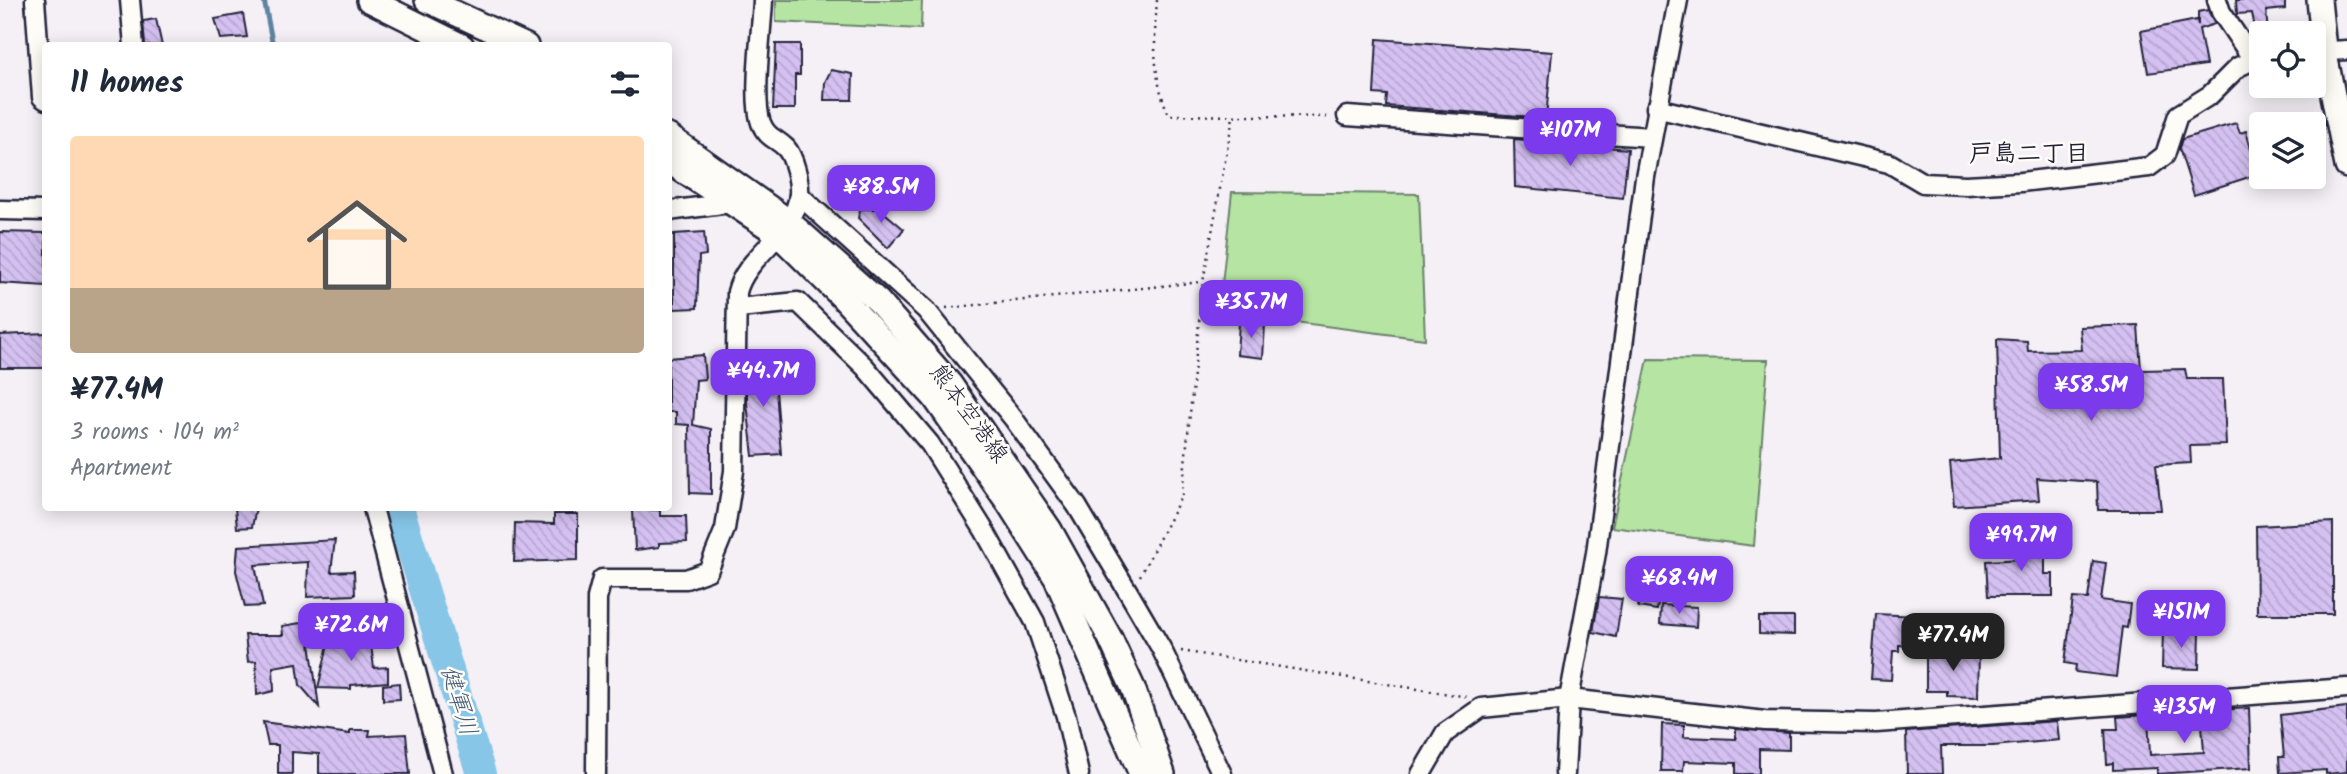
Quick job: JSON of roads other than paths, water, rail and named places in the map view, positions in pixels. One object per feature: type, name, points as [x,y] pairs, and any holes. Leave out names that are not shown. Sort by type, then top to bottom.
[{"type":"main road","points":[[369,0],[454,42]]},
{"type":"main road","points":[[427,0],[517,42]]},
{"type":"main road","points":[[2319,0],[2319,21]]},
{"type":"main road","points":[[2326,80],[2347,166]]},
{"type":"main road","name":"熊本空港線","points":[[672,138],[745,200],[878,301],[950,384],[1050,530],[1110,638],[1133,688],[1163,774]]},
{"type":"main road","name":"熊本空港線","points":[[672,163],[745,200]]},
{"type":"main road","name":"熊本空港線","points":[[783,227],[842,297],[934,397],[1009,504],[1056,578],[1141,774]]},
{"type":"street","points":[[35,0],[42,97]]},
{"type":"street","points":[[130,0],[134,42]]},
{"type":"street","points":[[596,774],[597,598],[602,579],[686,579],[708,571],[725,529],[734,471],[741,276],[783,227],[799,195],[794,166],[786,149],[769,139],[760,120],[763,0]]},
{"type":"street","points":[[1565,774],[1569,699],[1596,553],[1651,137],[1678,0]]},
{"type":"street","points":[[2217,0],[2221,12],[2249,50]]},
{"type":"street","points":[[2326,51],[2347,50]]},
{"type":"street","points":[[1656,108],[1889,163],[1923,183],[2021,182],[2149,167],[2165,155],[2178,115],[2210,95],[2238,67],[2249,64]]},
{"type":"street","points":[[1347,117],[1651,137]]},
{"type":"street","points":[[799,195],[926,310],[1013,418],[1077,506],[1130,595],[1161,648],[1222,774]]},
{"type":"street","points":[[672,210],[745,200]]},
{"type":"street","points":[[0,209],[42,211]]},
{"type":"street","points":[[738,308],[798,302],[865,367],[930,444],[984,530],[1035,622],[1066,716],[1079,774]]},
{"type":"street","points":[[374,511],[443,774]]},
{"type":"street","points":[[1421,774],[1446,733],[1481,708],[1569,699],[1765,721],[1876,723],[2347,688]]},
{"type":"waterway","points":[[264,0],[272,42]]},
{"type":"waterway","name":"健軍川","points":[[400,511],[481,774]]},
{"type":"district","name":"戸島二丁目","points":[[2029,154]]}]
